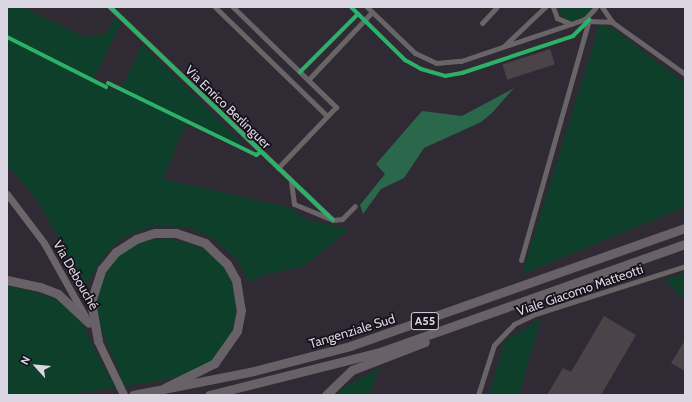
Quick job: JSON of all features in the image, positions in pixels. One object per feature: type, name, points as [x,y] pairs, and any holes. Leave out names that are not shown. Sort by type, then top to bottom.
[{"type":"highway","name":"Tangenziale Sud","points":[[133,395],[159,391],[350,346],[685,228]]},
{"type":"highway","points":[[98,341],[91,311],[93,292],[102,269],[125,244],[150,234],[176,233],[196,238],[214,249],[236,280],[241,310],[237,331],[215,363],[159,391]]},
{"type":"highway","name":"Tangenziale Sud","points":[[209,395],[345,362],[452,328],[685,244]]},
{"type":"highway","points":[[7,280],[40,286],[58,294],[89,323]]},
{"type":"highway","points":[[326,395],[352,370],[411,349],[452,328]]},
{"type":"main road","name":"Via Debouché","points":[[7,194],[44,243],[89,323],[124,395]]},
{"type":"street","name":"Via Enrico Berlinguer","points":[[110,7],[333,220]]},
{"type":"street","points":[[215,7],[327,116]]},
{"type":"street","points":[[233,7],[336,107],[278,168]]},
{"type":"street","points":[[367,7],[415,53],[436,63],[461,62],[579,22],[589,20],[612,22]]},
{"type":"street","points":[[482,23],[497,7]]},
{"type":"street","points":[[503,48],[545,7]]},
{"type":"street","points":[[553,7],[557,18],[571,24]]},
{"type":"street","points":[[579,22],[596,7]]},
{"type":"street","points":[[602,7],[612,22],[685,74]]},
{"type":"street","points":[[308,80],[372,12]]},
{"type":"street","points":[[521,260],[589,20]]},
{"type":"street","points":[[291,181],[292,201],[306,209],[333,220],[342,219],[355,206]]},
{"type":"street","points":[[306,209],[313,206],[312,200]]},
{"type":"street","name":"Viale Giacomo Matteotti","points":[[478,395],[494,345],[514,324],[535,314],[685,266]]},
{"type":"green space","points":[[7,7],[23,7],[85,37],[106,33],[115,17],[121,23],[94,78],[119,93],[142,44],[245,146],[186,124],[163,179],[288,207],[308,220],[349,229],[304,266],[264,275],[249,282],[238,261],[215,240],[189,227],[153,226],[122,238],[103,257],[86,286],[37,200],[7,165]]},
{"type":"green space","points":[[557,7],[593,7],[585,17],[575,21],[565,20]]},
{"type":"green space","points":[[600,23],[615,30],[685,83],[685,207],[522,274]]},
{"type":"green space","points":[[514,88],[492,113],[481,122],[424,148],[404,178],[381,189],[363,214],[360,205],[385,174],[376,164],[422,111],[462,116]]},
{"type":"green space","points":[[168,238],[203,248],[214,255],[230,276],[236,302],[234,326],[230,338],[212,361],[188,374],[165,380],[65,395],[7,395],[7,285],[59,299],[81,321],[109,378],[120,373],[96,318],[100,283],[117,257],[128,248],[143,241]]},
{"type":"green space","points":[[685,273],[685,301],[665,280]]},
{"type":"green space","points":[[541,318],[519,395],[489,395],[505,341]]},
{"type":"green space","points":[[381,367],[368,395],[337,395],[340,390]]},
{"type":"building","points":[[550,49],[555,64],[507,80],[502,64]]},
{"type":"building","points":[[604,316],[636,335],[601,395],[547,395],[563,368],[571,372]]},
{"type":"building","points":[[685,342],[685,371],[671,363]]},
{"type":"cycle path","points":[[110,7],[333,220]]},
{"type":"cycle path","points":[[351,7],[405,60],[421,69],[445,76],[462,73],[573,36],[589,20]]},
{"type":"cycle path","points":[[300,72],[358,14]]},
{"type":"cycle path","points":[[7,37],[106,87]]},
{"type":"cycle path","points":[[108,83],[256,155],[261,152]]}]
